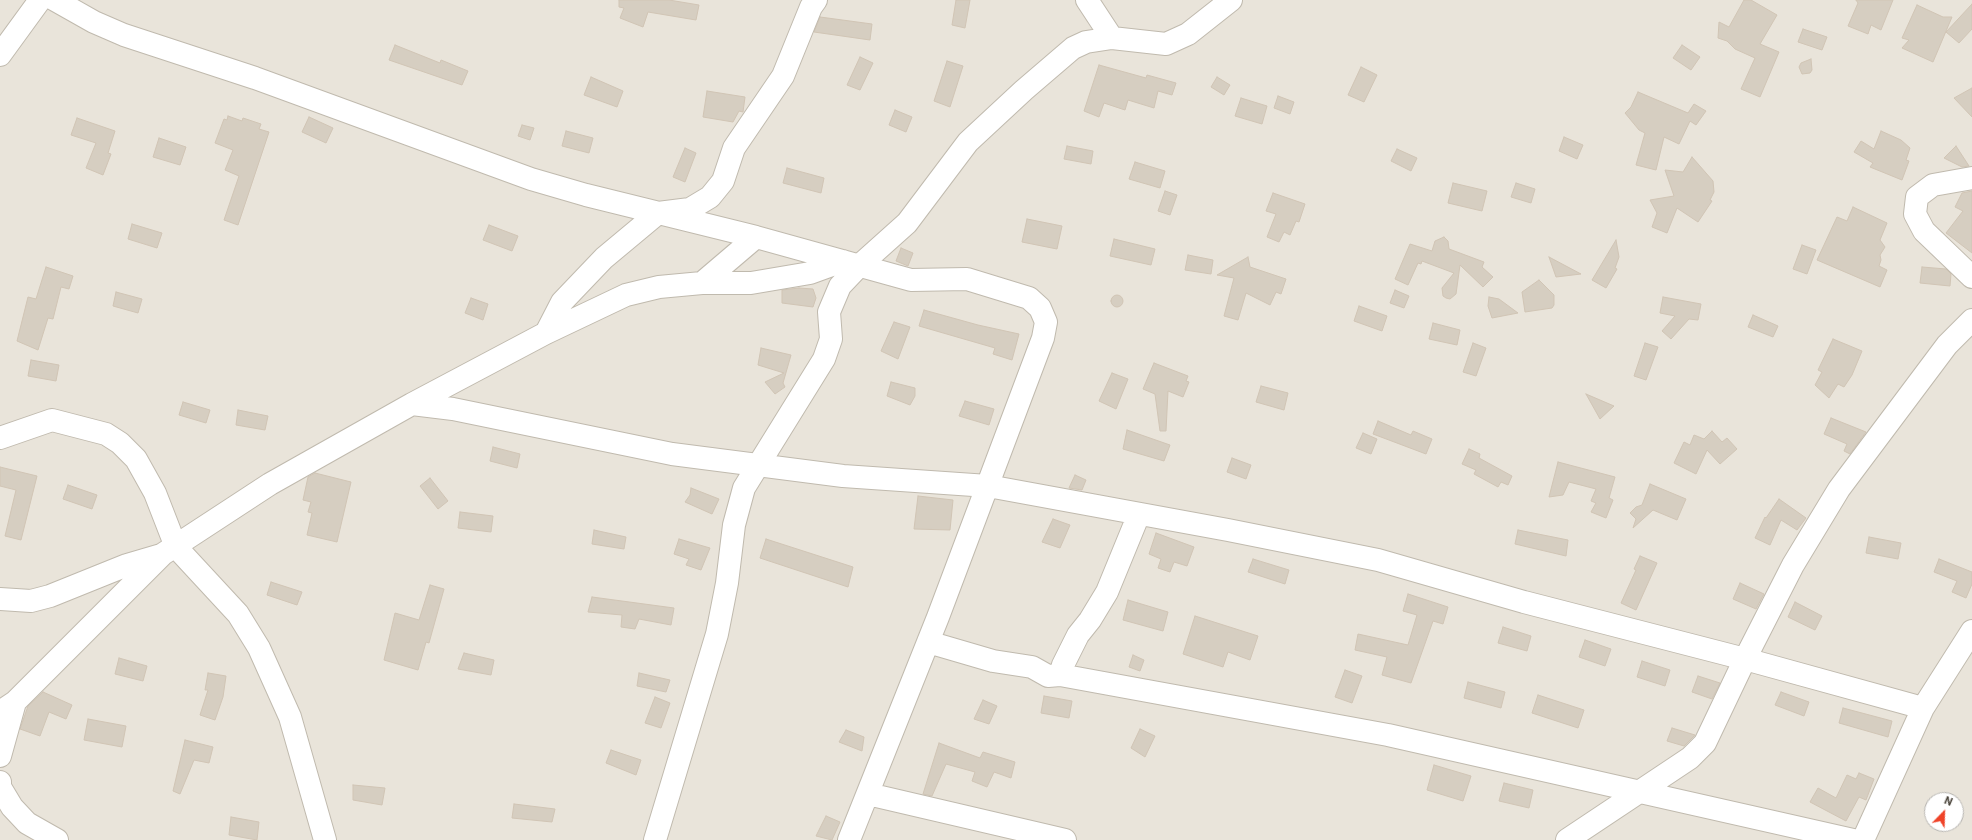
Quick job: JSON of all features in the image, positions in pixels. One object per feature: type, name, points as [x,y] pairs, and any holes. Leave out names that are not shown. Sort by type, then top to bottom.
[{"type":"street","points":[[0,55],[40,0]]},
{"type":"street","points":[[55,0],[94,22],[124,35],[255,78],[531,178],[600,199],[756,237],[911,280],[967,279],[1029,298],[1040,308],[1046,322],[1043,338],[928,642],[849,840]]},
{"type":"street","points":[[546,333],[562,302],[604,258],[658,213],[690,208],[710,197],[723,181],[734,148],[783,76],[811,7],[816,0]]},
{"type":"street","points":[[1087,0],[1112,38]]},
{"type":"street","points":[[0,756],[7,707],[169,551],[270,484],[412,404],[546,333],[626,295],[659,287],[702,283],[751,283],[851,264],[907,223],[968,142],[1024,90],[1073,48],[1086,42],[1112,38],[1166,44],[1188,34],[1231,0]]},
{"type":"street","points":[[1972,178],[1934,185],[1917,197],[1915,214],[1924,231],[1972,277]]},
{"type":"street","points":[[702,283],[756,237]]},
{"type":"street","points":[[655,840],[717,634],[727,583],[734,525],[744,488],[756,466],[824,359],[830,339],[829,312],[851,264]]},
{"type":"street","points":[[1567,840],[1690,758],[1706,743],[1745,659],[1793,566],[1839,489],[1947,345],[1972,320]]},
{"type":"street","points":[[412,404],[453,408],[672,454],[756,466],[843,476],[988,486],[1378,560],[1524,602],[1745,659],[1923,708]]},
{"type":"street","points":[[0,438],[52,420],[106,434],[120,443],[136,459],[155,493],[169,551],[238,614],[259,648],[290,718],[325,840]]},
{"type":"street","points":[[1060,675],[1063,664],[1078,635],[1090,620],[1107,592],[1139,514]]},
{"type":"street","points":[[0,600],[31,601],[50,596],[132,563],[169,551]]},
{"type":"street","points":[[1863,840],[1923,708],[1972,631]]},
{"type":"street","points":[[928,642],[993,661],[1032,667],[1048,676],[1060,675],[1388,735],[1853,840]]},
{"type":"street","points":[[0,782],[0,786],[12,807],[27,823],[57,840]]},
{"type":"street","points":[[868,794],[1065,840]]},
{"type":"shaded area","points":[[0,0],[1972,0],[1972,840],[0,840]]},
{"type":"building","points":[[619,0],[669,0],[699,5],[696,20],[648,12],[643,27],[620,18],[624,8],[619,7]]},
{"type":"building","points":[[956,0],[970,0],[965,28],[952,25]]},
{"type":"building","points":[[1744,0],[1751,0],[1777,15],[1760,44],[1779,52],[1760,97],[1741,89],[1755,58],[1735,49],[1727,41],[1718,38],[1719,22],[1729,27]]},
{"type":"building","points":[[1856,0],[1893,0],[1881,30],[1871,25],[1868,34],[1848,26],[1858,3]]},
{"type":"building","points":[[1972,4],[1972,29],[1959,43],[1946,32]]},
{"type":"building","points":[[1917,5],[1943,17],[1952,17],[1933,62],[1902,48],[1909,40],[1902,38]]},
{"type":"building","points":[[820,17],[872,24],[870,40],[814,32]]},
{"type":"building","points":[[1803,29],[1827,37],[1822,50],[1798,42]]},
{"type":"building","points":[[395,45],[440,63],[441,60],[468,71],[462,85],[389,60]]},
{"type":"building","points":[[1682,45],[1700,57],[1691,70],[1673,58]]},
{"type":"building","points":[[860,57],[873,63],[860,90],[847,85]]},
{"type":"building","points":[[1811,59],[1812,70],[1810,73],[1802,74],[1799,67],[1801,63]]},
{"type":"building","points":[[947,61],[963,66],[950,107],[934,101]]},
{"type":"building","points":[[1099,65],[1146,78],[1147,75],[1176,83],[1172,95],[1158,91],[1154,108],[1128,100],[1125,110],[1104,103],[1099,117],[1084,111]]},
{"type":"building","points":[[1361,67],[1377,75],[1364,102],[1348,95]]},
{"type":"building","points":[[591,77],[623,91],[617,107],[584,95]]},
{"type":"building","points":[[1217,77],[1230,85],[1224,95],[1211,87]]},
{"type":"building","points":[[1972,88],[1972,117],[1954,98]]},
{"type":"building","points":[[707,91],[745,97],[743,112],[739,111],[733,122],[703,117]]},
{"type":"building","points":[[1638,92],[1688,113],[1694,104],[1706,111],[1696,125],[1690,121],[1679,144],[1664,137],[1656,170],[1636,165],[1645,133],[1639,130],[1625,113],[1631,107]]},
{"type":"building","points":[[1278,96],[1294,102],[1290,114],[1274,108]]},
{"type":"building","points":[[1241,98],[1267,106],[1262,124],[1235,116]]},
{"type":"building","points":[[895,110],[912,117],[906,132],[889,125]]},
{"type":"building","points":[[228,116],[242,121],[243,118],[261,124],[259,129],[269,132],[238,225],[224,220],[239,176],[225,170],[233,150],[215,143],[224,119],[227,120]]},
{"type":"building","points":[[309,117],[333,128],[326,143],[302,132]]},
{"type":"building","points":[[77,118],[115,131],[108,153],[111,154],[103,175],[86,168],[96,143],[71,135]]},
{"type":"building","points":[[522,125],[534,128],[530,140],[518,136]]},
{"type":"building","points":[[566,131],[593,138],[589,153],[562,146]]},
{"type":"building","points":[[1881,131],[1901,140],[1910,148],[1906,160],[1909,161],[1902,180],[1870,167],[1873,163],[1854,152],[1861,141],[1874,149]]},
{"type":"building","points":[[1564,137],[1583,145],[1577,159],[1559,151]]},
{"type":"building","points":[[159,138],[186,147],[180,165],[153,157]]},
{"type":"building","points":[[1067,146],[1093,151],[1091,164],[1064,159]]},
{"type":"building","points":[[1956,146],[1969,166],[1962,167],[1944,158]]},
{"type":"building","points":[[685,148],[696,153],[685,182],[673,177]]},
{"type":"building","points":[[1397,149],[1417,158],[1411,171],[1391,161]]},
{"type":"building","points":[[1692,157],[1713,181],[1714,192],[1710,200],[1712,201],[1698,222],[1677,208],[1667,233],[1652,227],[1657,213],[1650,200],[1674,196],[1665,170],[1683,172]]},
{"type":"building","points":[[1135,162],[1165,171],[1160,188],[1129,179]]},
{"type":"building","points":[[787,168],[824,178],[821,193],[783,183]]},
{"type":"building","points":[[1453,183],[1487,191],[1482,211],[1448,203]]},
{"type":"building","points":[[1516,183],[1535,189],[1531,203],[1511,197]]},
{"type":"building","points":[[1165,191],[1177,195],[1170,215],[1158,211]]},
{"type":"building","points":[[1972,191],[1972,253],[1946,233],[1963,211],[1955,207],[1962,193]]},
{"type":"building","points":[[1273,193],[1305,204],[1299,222],[1296,221],[1290,235],[1284,232],[1279,242],[1267,237],[1276,214],[1266,211]]},
{"type":"building","points":[[1853,207],[1887,223],[1880,240],[1885,247],[1880,255],[1881,260],[1879,266],[1887,270],[1880,287],[1817,260],[1837,217],[1847,221]]},
{"type":"building","points":[[1027,219],[1062,226],[1057,249],[1022,242]]},
{"type":"building","points":[[132,224],[162,233],[157,248],[128,239]]},
{"type":"building","points":[[489,225],[518,236],[512,251],[483,240]]},
{"type":"building","points":[[1444,237],[1448,241],[1449,249],[1484,262],[1482,267],[1493,277],[1483,287],[1460,265],[1456,294],[1450,299],[1446,298],[1443,296],[1442,288],[1454,273],[1422,261],[1421,264],[1418,263],[1408,285],[1395,279],[1410,244],[1432,251],[1435,241]]},
{"type":"building","points":[[1114,239],[1155,249],[1151,265],[1110,256]]},
{"type":"building","points":[[1616,240],[1619,257],[1615,268],[1617,269],[1606,288],[1592,280]]},
{"type":"building","points":[[1802,245],[1816,250],[1807,274],[1793,269]]},
{"type":"building","points":[[901,248],[913,253],[908,266],[896,261]]},
{"type":"building","points":[[1188,255],[1213,260],[1211,274],[1185,270]]},
{"type":"building","points":[[1248,257],[1250,267],[1286,279],[1281,294],[1276,292],[1270,305],[1246,293],[1238,320],[1224,316],[1234,278],[1217,275]]},
{"type":"building","points":[[1549,257],[1581,274],[1556,277]]},
{"type":"building","points":[[46,267],[73,276],[69,289],[61,287],[53,319],[48,318],[38,350],[17,341],[28,297],[36,299]]},
{"type":"building","points":[[1922,267],[1946,269],[1951,274],[1950,286],[1920,283]]},
{"type":"building","points":[[1539,280],[1554,295],[1554,305],[1552,308],[1525,312],[1522,292]]},
{"type":"building","points":[[799,288],[813,289],[816,298],[813,307],[782,303],[782,290]]},
{"type":"building","points":[[1395,290],[1409,296],[1404,308],[1390,303]]},
{"type":"building","points":[[116,292],[142,299],[138,313],[113,306]]},
{"type":"building","points":[[1119,295],[1122,296],[1122,306],[1115,307],[1112,306],[1111,299],[1112,296]]},
{"type":"building","points":[[1489,297],[1499,299],[1518,313],[1492,318],[1488,306]]},
{"type":"building","points":[[1663,297],[1701,304],[1698,320],[1689,319],[1671,339],[1662,331],[1675,316],[1660,313]]},
{"type":"building","points":[[471,298],[488,304],[483,320],[465,313]]},
{"type":"building","points":[[1359,306],[1387,316],[1382,331],[1354,321]]},
{"type":"building","points":[[924,310],[978,325],[1019,334],[1012,360],[993,354],[995,348],[919,326]]},
{"type":"building","points":[[1753,315],[1778,326],[1773,337],[1748,327]]},
{"type":"building","points":[[894,322],[910,327],[898,359],[881,351]]},
{"type":"building","points":[[1433,323],[1460,330],[1457,345],[1429,339]]},
{"type":"building","points":[[1833,339],[1862,351],[1852,375],[1844,387],[1838,384],[1829,398],[1815,385],[1822,372],[1818,370]]},
{"type":"building","points":[[1473,343],[1486,348],[1476,376],[1463,372]]},
{"type":"building","points":[[1645,343],[1658,347],[1646,380],[1634,376]]},
{"type":"building","points":[[761,348],[791,355],[783,383],[785,387],[775,394],[765,382],[784,373],[758,365]]},
{"type":"building","points":[[31,360],[59,365],[56,381],[28,376]]},
{"type":"building","points":[[1154,363],[1188,376],[1186,381],[1189,382],[1183,397],[1168,391],[1166,431],[1160,431],[1155,394],[1143,389]]},
{"type":"building","points":[[1112,373],[1128,379],[1116,409],[1099,401]]},
{"type":"building","points":[[891,382],[915,388],[915,396],[910,405],[887,396]]},
{"type":"building","points":[[1261,386],[1288,393],[1284,410],[1256,402]]},
{"type":"building","points":[[1586,394],[1614,406],[1600,419]]},
{"type":"building","points":[[965,401],[994,409],[989,425],[959,416]]},
{"type":"building","points":[[183,402],[210,410],[206,423],[179,415]]},
{"type":"building","points":[[238,410],[268,416],[265,430],[236,425]]},
{"type":"building","points":[[1831,418],[1866,432],[1850,454],[1844,451],[1847,444],[1824,434]]},
{"type":"building","points":[[1378,421],[1411,435],[1413,431],[1432,439],[1426,454],[1373,434]]},
{"type":"building","points":[[1127,430],[1170,445],[1164,461],[1123,449]]},
{"type":"building","points":[[1712,431],[1722,442],[1727,438],[1737,449],[1720,464],[1707,450],[1696,474],[1674,463],[1684,442],[1690,445],[1694,435],[1704,439]]},
{"type":"building","points":[[1363,433],[1377,439],[1371,454],[1356,448]]},
{"type":"building","points":[[493,447],[520,454],[517,468],[490,461]]},
{"type":"building","points":[[1469,449],[1480,454],[1479,458],[1512,476],[1508,485],[1501,482],[1498,487],[1474,474],[1476,470],[1462,464]]},
{"type":"building","points":[[1232,458],[1251,465],[1246,479],[1227,472]]},
{"type":"building","points":[[1558,462],[1615,477],[1609,498],[1613,500],[1606,518],[1591,512],[1596,503],[1591,501],[1596,489],[1569,482],[1563,495],[1549,497]]},
{"type":"building","points":[[0,467],[37,476],[21,540],[5,536],[16,490],[0,486]]},
{"type":"building","points":[[315,473],[351,482],[337,542],[307,535],[312,513],[308,512],[311,502],[303,500],[308,477]]},
{"type":"building","points":[[1075,475],[1086,480],[1082,490],[1069,488]]},
{"type":"building","points":[[430,478],[448,501],[438,509],[420,486]]},
{"type":"building","points":[[1650,484],[1686,499],[1677,520],[1653,510],[1633,528],[1636,519],[1630,513],[1636,507],[1642,505]]},
{"type":"building","points":[[68,485],[97,495],[92,509],[63,499]]},
{"type":"building","points":[[691,488],[719,499],[712,514],[685,502],[690,495]]},
{"type":"building","points":[[918,496],[953,500],[950,530],[914,529]]},
{"type":"building","points":[[1779,499],[1806,518],[1797,530],[1781,520],[1770,545],[1755,538],[1765,517],[1766,518]]},
{"type":"building","points":[[460,512],[493,516],[491,532],[458,528]]},
{"type":"building","points":[[1053,519],[1070,525],[1060,548],[1042,542]]},
{"type":"building","points":[[594,530],[626,537],[624,549],[592,544]]},
{"type":"building","points":[[1518,530],[1568,540],[1566,556],[1515,544]]},
{"type":"building","points":[[1156,533],[1194,547],[1187,566],[1174,562],[1170,572],[1158,568],[1161,559],[1149,554]]},
{"type":"building","points":[[1869,537],[1901,543],[1898,559],[1866,553]]},
{"type":"building","points":[[679,539],[710,548],[701,570],[686,565],[689,559],[674,554]]},
{"type":"building","points":[[766,539],[853,567],[848,587],[760,558]]},
{"type":"building","points":[[1640,556],[1657,563],[1636,610],[1621,603],[1636,570],[1634,569]]},
{"type":"building","points":[[1253,559],[1289,570],[1285,584],[1248,572]]},
{"type":"building","points":[[1939,559],[1972,572],[1972,584],[1966,598],[1952,592],[1957,581],[1934,572]]},
{"type":"building","points":[[271,582],[302,592],[297,605],[267,595]]},
{"type":"building","points":[[1740,583],[1764,594],[1756,609],[1733,599]]},
{"type":"building","points":[[430,585],[444,589],[429,643],[426,642],[418,670],[384,660],[395,613],[419,620]]},
{"type":"building","points":[[1408,594],[1448,607],[1443,624],[1433,621],[1411,683],[1382,675],[1387,657],[1355,650],[1358,634],[1408,645],[1417,615],[1403,611]]},
{"type":"building","points":[[592,597],[674,608],[671,625],[639,619],[635,629],[621,627],[622,615],[588,612]]},
{"type":"building","points":[[1128,600],[1168,612],[1163,631],[1123,620]]},
{"type":"building","points":[[1795,602],[1822,616],[1815,630],[1788,617]]},
{"type":"building","points":[[1195,616],[1258,636],[1250,660],[1228,652],[1223,667],[1183,654]]},
{"type":"building","points":[[1503,627],[1531,636],[1527,651],[1498,643]]},
{"type":"building","points":[[1585,640],[1611,649],[1605,666],[1579,657]]},
{"type":"building","points":[[464,653],[494,660],[491,675],[458,669]]},
{"type":"building","points":[[1133,655],[1144,660],[1140,671],[1129,667]]},
{"type":"building","points":[[119,658],[147,666],[143,681],[115,674]]},
{"type":"building","points":[[1642,661],[1670,670],[1665,686],[1637,677]]},
{"type":"building","points":[[1345,670],[1362,676],[1352,703],[1335,697]]},
{"type":"building","points":[[208,673],[226,676],[223,697],[215,720],[200,715],[208,690],[205,690]]},
{"type":"building","points":[[639,673],[670,680],[666,692],[637,686]]},
{"type":"building","points":[[1698,676],[1720,683],[1712,699],[1692,692]]},
{"type":"building","points":[[1468,682],[1505,692],[1501,708],[1464,698]]},
{"type":"building","points":[[43,692],[72,705],[66,719],[49,712],[40,736],[20,729],[28,706]]},
{"type":"building","points":[[1781,692],[1809,702],[1804,716],[1775,705]]},
{"type":"building","points":[[1538,695],[1584,710],[1578,728],[1532,713]]},
{"type":"building","points":[[1044,696],[1072,701],[1069,718],[1041,713]]},
{"type":"building","points":[[655,697],[670,703],[661,728],[645,723]]},
{"type":"building","points":[[983,700],[997,706],[989,724],[974,719]]},
{"type":"building","points":[[1843,708],[1892,721],[1888,737],[1839,723]]},
{"type":"building","points":[[88,719],[126,726],[122,747],[84,740]]},
{"type":"building","points":[[1672,728],[1695,735],[1684,746],[1667,741]]},
{"type":"building","points":[[1140,729],[1155,736],[1145,757],[1131,748]]},
{"type":"building","points":[[846,730],[864,737],[862,751],[839,742]]},
{"type":"building","points":[[185,740],[213,747],[209,763],[194,760],[180,794],[173,791]]},
{"type":"building","points":[[939,743],[980,758],[983,752],[1015,762],[1011,778],[994,772],[987,787],[972,781],[975,772],[946,764],[932,796],[923,794]]},
{"type":"building","points":[[611,750],[641,760],[636,775],[606,763]]},
{"type":"building","points":[[1434,765],[1471,776],[1463,801],[1427,790]]},
{"type":"building","points":[[1859,773],[1874,779],[1866,800],[1859,797],[1846,821],[1810,802],[1818,788],[1836,798],[1847,775],[1856,779]]},
{"type":"building","points":[[1504,783],[1533,790],[1529,808],[1499,801]]},
{"type":"building","points":[[353,785],[385,788],[382,805],[353,800]]},
{"type":"building","points":[[514,804],[555,809],[552,822],[512,818]]},
{"type":"building","points":[[826,816],[840,822],[832,840],[816,836]]},
{"type":"building","points":[[231,817],[259,822],[257,840],[229,835]]}]
